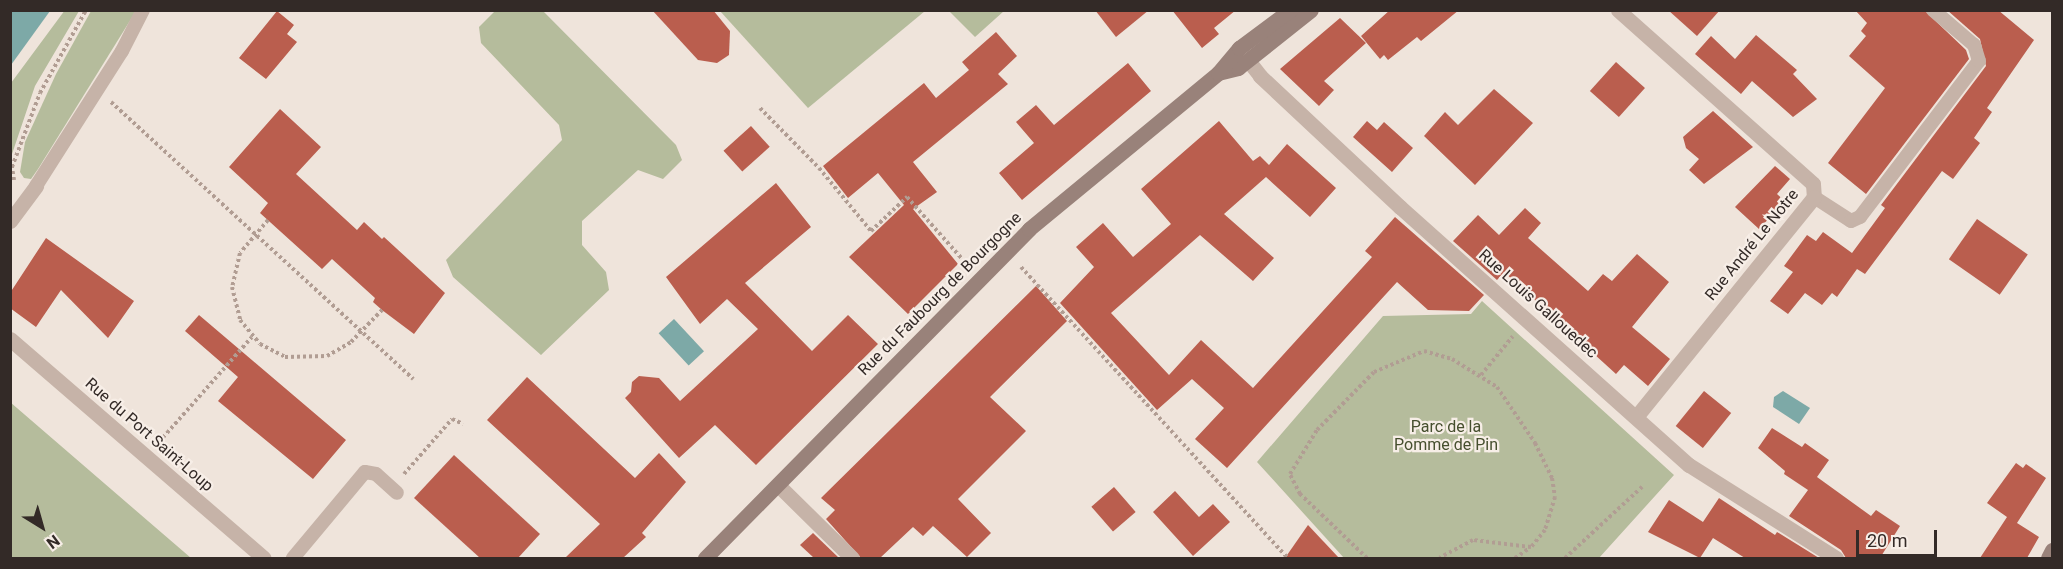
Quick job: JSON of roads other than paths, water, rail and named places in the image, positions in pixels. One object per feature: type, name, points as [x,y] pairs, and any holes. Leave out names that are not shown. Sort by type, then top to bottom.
[{"type":"main road","name":"Rue du Faubourg de Bourgogne","points":[[1243,55],[1290,10]]},
{"type":"main road","name":"Rue du Faubourg de Bourgogne","points":[[705,558],[1029,229],[1218,73],[1311,10]]},
{"type":"main road","points":[[2048,558],[2052,550]]},
{"type":"street","name":"Rue André Le Notre","points":[[1618,10],[1813,184],[1814,197],[1636,417]]},
{"type":"street","name":"Rue Louis Gallouedec","points":[[1243,55],[1400,207],[1689,465],[1836,558]]},
{"type":"street","points":[[10,221],[36,186]]},
{"type":"street","name":"Rue du Port Saint-Loup","points":[[10,339],[264,558]]},
{"type":"street","points":[[778,484],[852,558]]},
{"type":"lane","points":[[36,186],[143,10]]},
{"type":"lane","points":[[1814,197],[1851,221],[1860,217],[1978,61],[1974,45],[1932,10]]},
{"type":"lane","points":[[293,558],[361,475],[376,474],[394,490]]},
{"type":"water","points":[[10,11],[50,11],[11,65]]},
{"type":"water","points":[[674,319],[704,351],[689,366],[659,333]]},
{"type":"water","points":[[1783,391],[1810,408],[1799,424],[1773,407],[1774,397]]},
{"type":"park label","name":"Parc de la Pomme de Pin","points":[[1446,436]]}]
